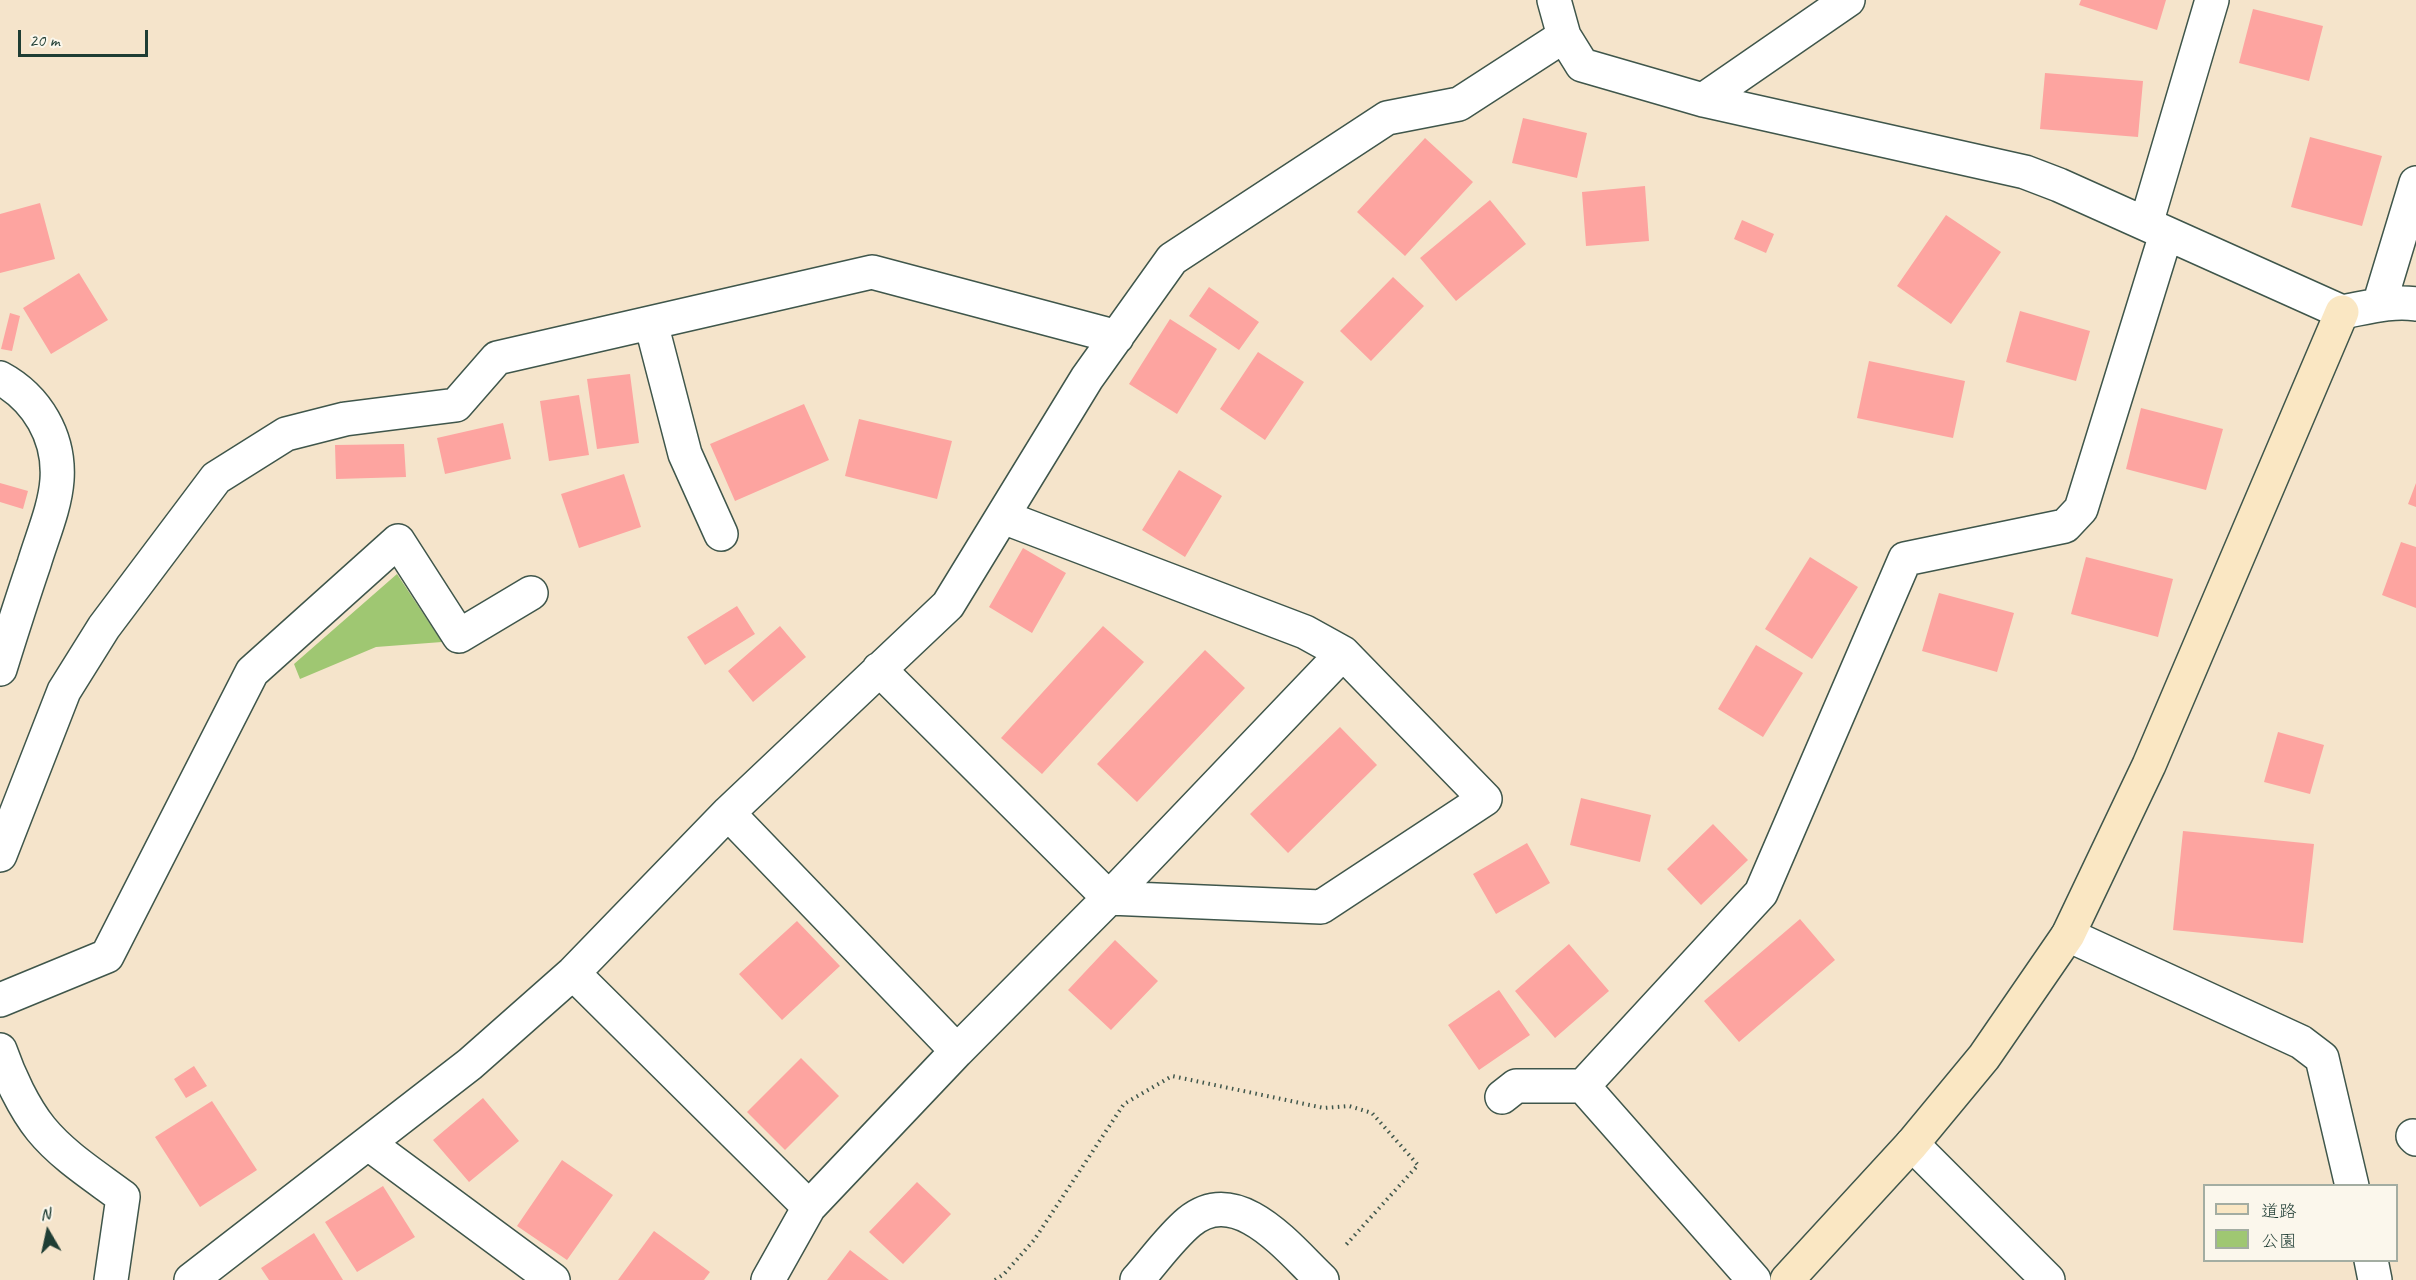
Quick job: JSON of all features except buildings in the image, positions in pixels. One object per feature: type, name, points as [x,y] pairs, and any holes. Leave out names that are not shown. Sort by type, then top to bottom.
[{"type":"street","points":[[1554,0],[1564,36],[1582,65],[1703,100],[2025,172],[2342,312],[2406,302],[2416,304]]},
{"type":"street","points":[[1703,100],[1848,0]]},
{"type":"street","points":[[1502,1097],[1516,1086],[1582,1086],[1761,893],[1905,559],[2065,526],[2082,509],[2156,229],[2212,0]]},
{"type":"street","points":[[210,1274],[470,1064],[573,973],[728,813],[948,605],[1086,378],[1172,260],[1387,118],[1459,104],[1564,36]]},
{"type":"street","points":[[2379,305],[2416,183]]},
{"type":"street","points":[[0,855],[64,691],[104,627],[216,478],[286,434],[345,419],[456,405],[497,358],[872,272],[1117,337]]},
{"type":"street","points":[[1787,1280],[1912,1144],[1984,1057],[2068,935],[2149,765],[2342,312]]},
{"type":"street","points":[[651,323],[685,454],[721,534]]},
{"type":"street","points":[[0,378],[17,387],[38,410],[48,426],[55,453],[57,479],[51,511],[0,669]]},
{"type":"street","points":[[879,669],[1109,898],[1321,907],[1485,799],[1343,653],[1305,632],[1003,517]]},
{"type":"street","points":[[0,1000],[107,956],[252,672],[398,541],[459,636],[531,593]]},
{"type":"street","points":[[768,1280],[809,1207],[1343,653]]},
{"type":"street","points":[[728,813],[957,1051]]},
{"type":"street","points":[[2068,935],[2301,1042],[2322,1058],[2352,1184]]},
{"type":"street","points":[[573,973],[809,1207]]},
{"type":"street","points":[[0,1050],[8,1073],[40,1128],[71,1159],[123,1197],[111,1280]]},
{"type":"street","points":[[1582,1086],[1754,1280]]},
{"type":"street","points":[[369,1144],[553,1280]]},
{"type":"street","points":[[1912,1144],[2048,1280]]},
{"type":"street","points":[[1137,1280],[1190,1222],[1210,1211],[1228,1210],[1245,1214],[1264,1226],[1320,1278]]},
{"type":"street","points":[[2371,1262],[2375,1280]]},
{"type":"path","points":[[994,1280],[1004,1274],[1034,1240],[1124,1104],[1172,1076],[1324,1108],[1349,1106],[1372,1113],[1418,1165],[1320,1278]]},
{"type":"green space","points":[[397,574],[442,642],[376,647],[300,679],[294,664]]}]
